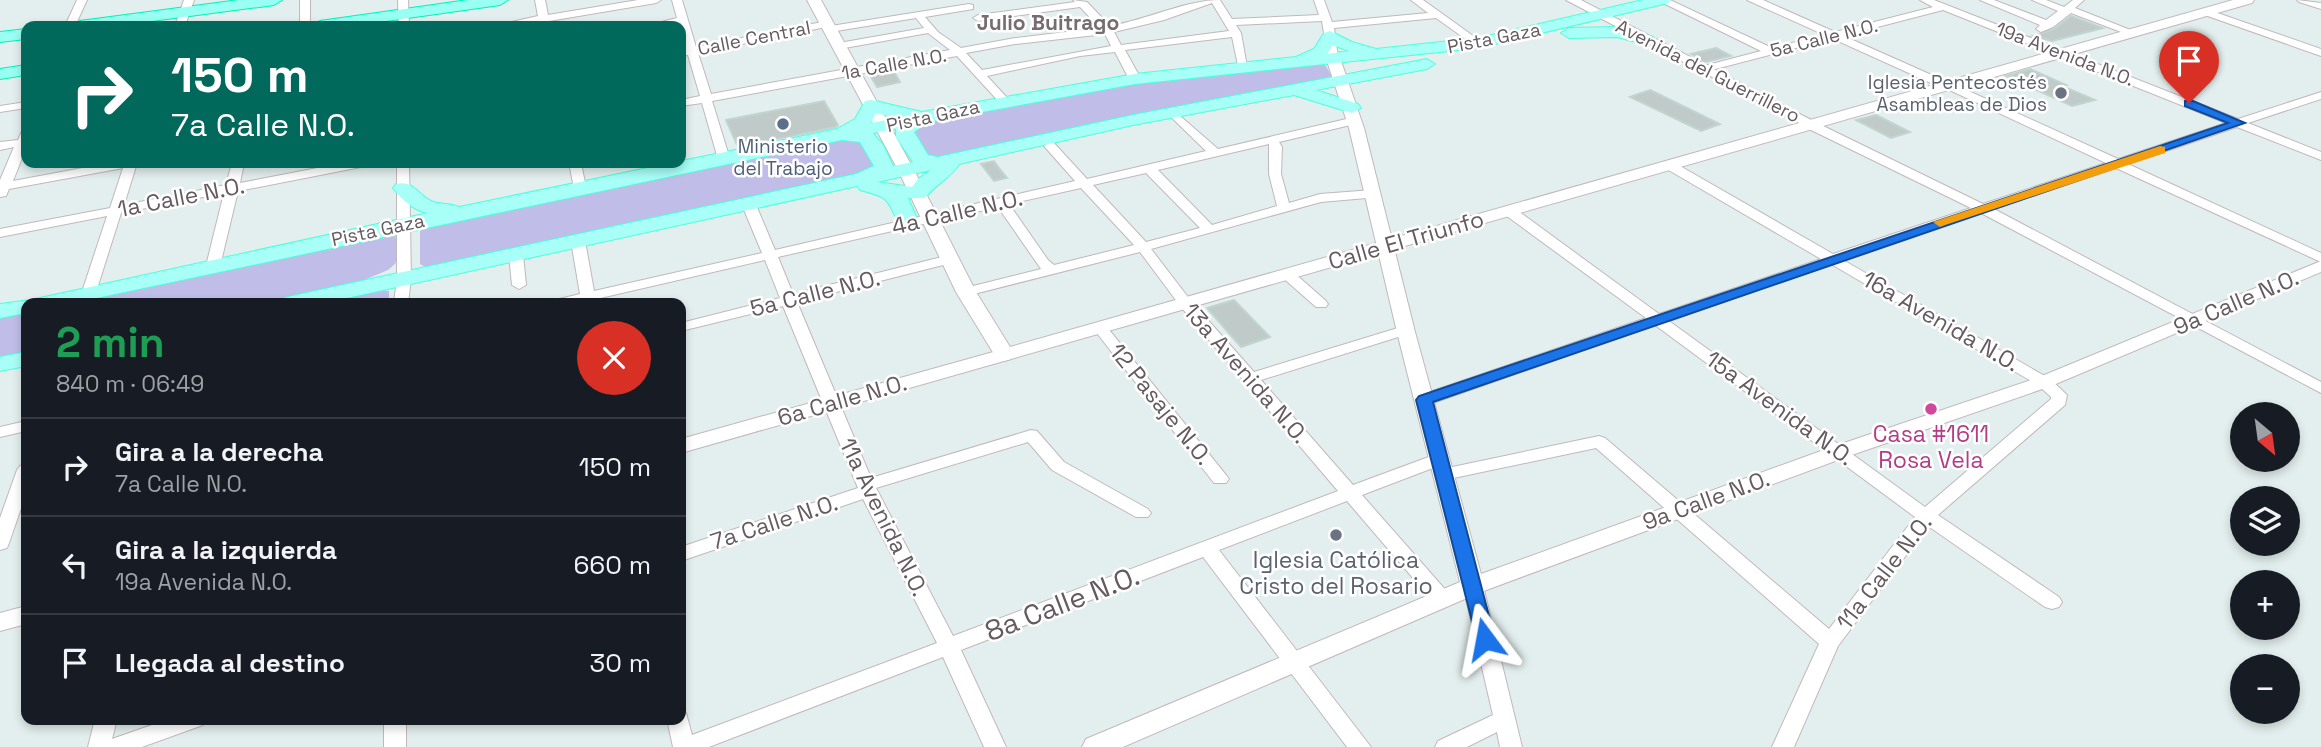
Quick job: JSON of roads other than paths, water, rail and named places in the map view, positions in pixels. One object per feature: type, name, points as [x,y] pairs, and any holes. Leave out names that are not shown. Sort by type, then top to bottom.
[{"type":"highway","points":[[120,21],[274,0]]},
{"type":"highway","points":[[352,21],[500,0]]},
{"type":"highway","points":[[0,38],[21,34]]},
{"type":"highway","points":[[0,74],[21,71]]},
{"type":"main road","points":[[1606,15],[1662,0]]},
{"type":"main road","name":"Calle El Triunfo","points":[[1004,355],[1101,330],[1384,246],[2247,0]]},
{"type":"main road","points":[[800,1],[817,5],[906,170],[966,292],[1004,355]]},
{"type":"main road","name":"Pista Gaza","points":[[1349,100],[1376,73],[1569,33],[1601,24],[1606,15]]},
{"type":"main road","name":"Pista Gaza","points":[[686,167],[1004,101],[1136,79],[1244,65],[1478,43],[1606,15]]},
{"type":"main road","points":[[1289,62],[1318,54],[1328,26],[1357,49],[1401,52]]},
{"type":"main road","points":[[1569,33],[1617,32],[1647,40]]},
{"type":"main road","points":[[1283,91],[1349,100]]},
{"type":"main road","points":[[315,298],[360,288],[404,270],[516,255],[1171,112],[1283,91],[1349,100]]},
{"type":"main road","points":[[871,105],[909,115],[952,112]]},
{"type":"main road","points":[[834,136],[862,122],[871,105]]},
{"type":"main road","points":[[920,119],[904,130],[905,137],[921,159],[941,163]]},
{"type":"main road","points":[[834,136],[862,134],[869,137],[884,165],[881,170],[857,181]]},
{"type":"main road","points":[[918,194],[930,179],[964,158]]},
{"type":"main road","name":"Pista Gaza","points":[[62,298],[679,168]]},
{"type":"main road","points":[[831,187],[884,187],[918,194]]},
{"type":"main road","points":[[884,187],[900,200],[909,223]]},
{"type":"main road","points":[[404,188],[422,205],[432,208],[486,207]]},
{"type":"main road","points":[[0,311],[21,307]]},
{"type":"main road","points":[[0,365],[21,360]]},
{"type":"street","points":[[72,21],[82,0]]},
{"type":"street","points":[[305,0],[305,21]]},
{"type":"street","points":[[540,0],[544,21]]},
{"type":"street","points":[[549,21],[656,0]]},
{"type":"street","points":[[677,0],[683,20],[678,21]]},
{"type":"street","points":[[1213,0],[1234,28],[1244,65]]},
{"type":"street","name":"1a Calle N.O.","points":[[686,102],[960,52],[988,30],[1108,30],[1213,0]]},
{"type":"street","points":[[1319,0],[1328,26],[1334,58],[1349,100],[1384,246],[1473,586],[1511,747]]},
{"type":"street","points":[[1416,0],[1478,43]]},
{"type":"street","name":"Avenida del Guerrillero","points":[[1572,0],[1981,208],[2321,388]]},
{"type":"street","points":[[1662,0],[1771,52]]},
{"type":"street","points":[[1753,0],[1947,85],[2321,258]]},
{"type":"street","name":"19a Avenida N.O.","points":[[1925,0],[2321,156]]},
{"type":"street","points":[[1985,0],[2049,24]]},
{"type":"street","points":[[2037,0],[2133,33]]},
{"type":"street","points":[[2024,38],[2049,24],[2079,0]]},
{"type":"street","points":[[2302,0],[2321,6]]},
{"type":"street","points":[[966,4],[988,30],[1080,2],[1108,30],[1136,79]]},
{"type":"street","name":"Calle Central","points":[[687,52],[829,26],[918,15],[966,4]]},
{"type":"street","name":"5a Calle N.O.","points":[[1704,69],[1944,7]]},
{"type":"street","points":[[2206,12],[2321,53]]},
{"type":"street","points":[[918,15],[930,30],[960,52],[1004,101]]},
{"type":"street","points":[[979,74],[1080,53],[1234,28],[1328,26],[1437,15]]},
{"type":"street","points":[[839,46],[930,30]]},
{"type":"street","points":[[687,52],[707,98],[724,159]]},
{"type":"street","points":[[1424,400],[1981,208],[2321,95]]},
{"type":"street","name":"4a Calle N.O.","points":[[592,298],[1272,139],[1349,100]]},
{"type":"street","points":[[0,109],[21,106]]},
{"type":"street","points":[[1171,112],[1214,152]]},
{"type":"street","points":[[1272,139],[1276,147],[1275,174],[1284,207]]},
{"type":"street","points":[[0,146],[21,140]]},
{"type":"street","name":"13a Avenida N.O.","points":[[1050,146],[1143,247],[1186,304],[1443,600]]},
{"type":"street","points":[[2,190],[21,148]]},
{"type":"street","name":"16a Avenida N.O.","points":[[1669,165],[2044,382],[2054,390],[2059,401]]},
{"type":"street","points":[[1147,167],[1209,230]]},
{"type":"street","points":[[2,190],[105,168]]},
{"type":"street","points":[[89,292],[128,168]]},
{"type":"street","points":[[213,266],[237,168]]},
{"type":"street","name":"1a Calle N.O.","points":[[0,233],[334,168]]},
{"type":"street","points":[[401,298],[404,270],[403,168]]},
{"type":"street","points":[[576,168],[580,188]]},
{"type":"street","points":[[966,292],[1209,230],[1320,198],[1373,194]]},
{"type":"street","points":[[1001,202],[1043,262],[1053,271]]},
{"type":"street","name":"11a Avenida N.O.","points":[[749,205],[867,488],[948,647],[995,747]]},
{"type":"street","name":"15a Avenida N.O.","points":[[1509,211],[1926,516],[2052,602]]},
{"type":"street","points":[[578,241],[588,298]]},
{"type":"street","points":[[516,255],[519,285]]},
{"type":"street","name":"5a Calle N.O.","points":[[686,326],[950,259]]},
{"type":"street","name":"9a Calle N.O.","points":[[1095,747],[1473,586],[1839,452],[2044,382],[2321,266]]},
{"type":"street","points":[[1287,274],[1321,304]]},
{"type":"street","name":"12 Pasaje N.O.","points":[[1101,330],[1220,479]]},
{"type":"street","points":[[1252,377],[1406,330]]},
{"type":"street","name":"6a Calle N.O.","points":[[686,445],[1004,355]]},
{"type":"street","name":"11a Calle N.O.","points":[[1783,747],[1830,642],[1926,516],[2059,401]]},
{"type":"street","points":[[0,432],[21,427]]},
{"type":"street","name":"7a Calle N.O.","points":[[686,552],[867,488],[1031,435],[1058,466],[1142,513]]},
{"type":"street","name":"8a Calle N.O.","points":[[685,747],[1350,493],[1442,466],[1599,442],[1676,511]]},
{"type":"street","points":[[0,498],[21,492]]},
{"type":"street","points":[[0,543],[21,494]]},
{"type":"street","points":[[1676,511],[1830,642]]},
{"type":"street","points":[[1207,548],[1360,747]]},
{"type":"street","points":[[0,622],[21,616]]},
{"type":"street","points":[[1446,747],[1504,719]]},
{"type":"street","points":[[99,747],[104,725]]},
{"type":"street","points":[[116,747],[178,725]]},
{"type":"street","points":[[395,725],[395,747]]},
{"type":"street","points":[[680,725],[685,747]]},
{"type":"place","name":"Iglesia Pentecostés Asambleas de Dios","points":[[2061,93]]},
{"type":"place","name":"Ministerio del Trabajo","points":[[783,124]]},
{"type":"place","name":"Casa #1611 Rosa Vela","points":[[1931,409]]},
{"type":"place","name":"Iglesia Católica Cristo del Rosario","points":[[1336,535]]},
{"type":"district","name":"Julio Buitrago","points":[[1048,22]]}]
